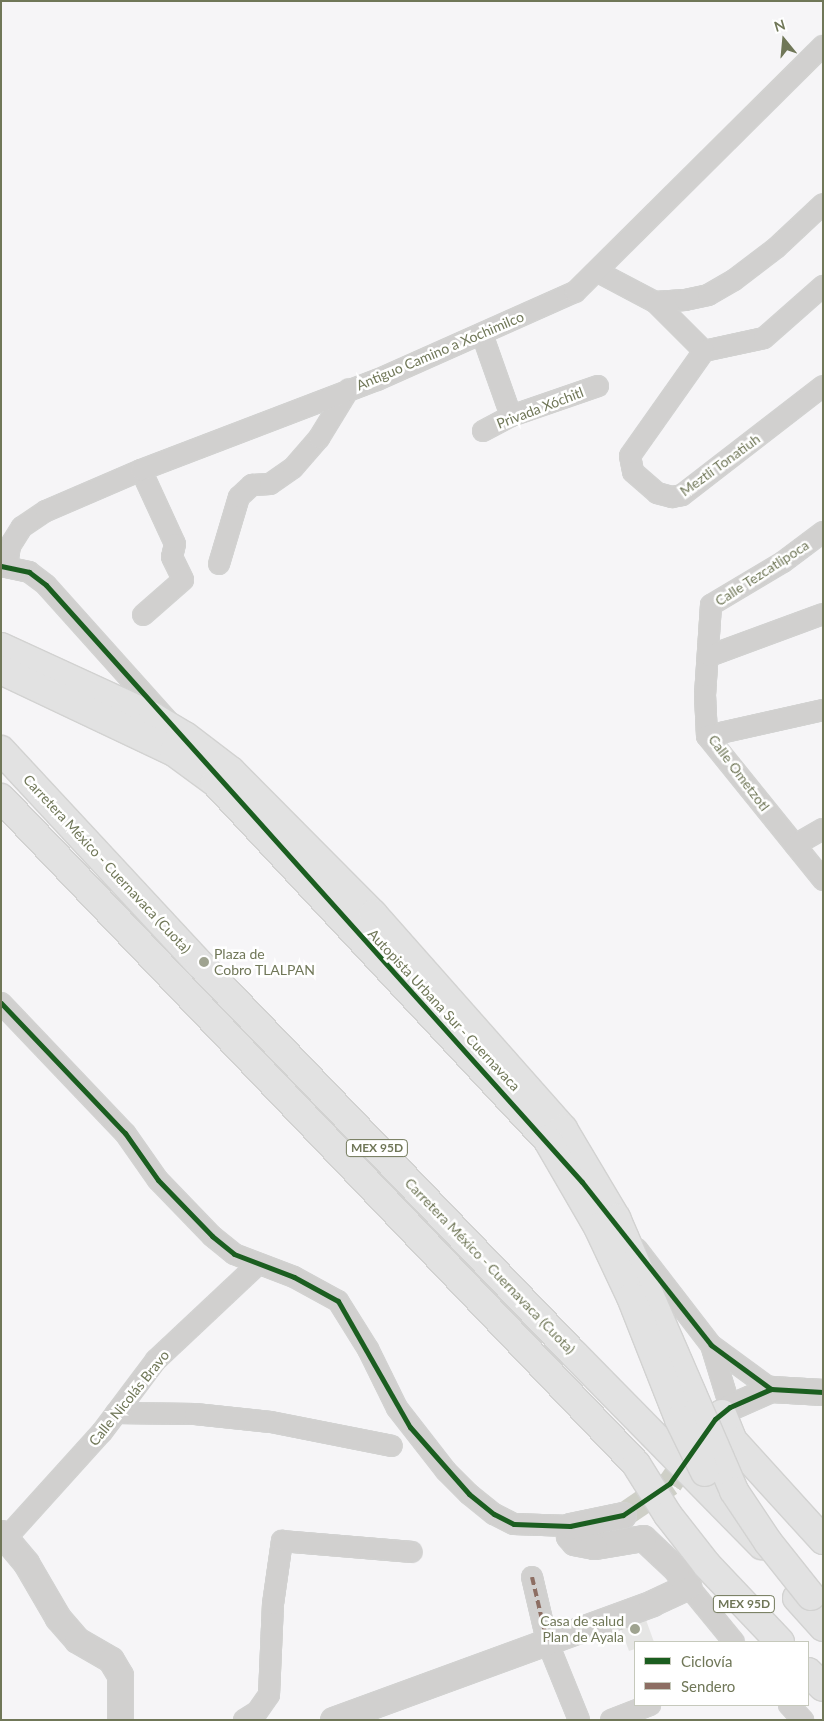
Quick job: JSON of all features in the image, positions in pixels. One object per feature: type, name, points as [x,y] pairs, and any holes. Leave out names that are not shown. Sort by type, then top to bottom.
[{"type":"highway","name":"Autopista Urbana Sur - Cuernavaca","points":[[1,647],[153,717],[185,736],[231,771],[372,914],[480,1032],[563,1129],[616,1218],[727,1496]]},
{"type":"highway","name":"Autopista Urbana Sur - Cuernavaca","points":[[1,670],[174,752],[215,782],[547,1139],[598,1227],[627,1288],[679,1419],[727,1496]]},
{"type":"highway","name":"Carretera México - Cuernavaca (Cuota)","points":[[1,750],[82,840],[567,1347],[758,1541],[823,1599]]},
{"type":"highway","name":"MEX 95D","points":[[1,798],[636,1464],[668,1515],[707,1565],[779,1641]]},
{"type":"highway","points":[[722,1413],[733,1440],[823,1540]]},
{"type":"highway","points":[[727,1496],[768,1542],[823,1610]]},
{"type":"highway","points":[[727,1496],[754,1553],[823,1627]]},
{"type":"highway","points":[[809,1673],[823,1687]]},
{"type":"street","name":"Antiguo Camino a Xochimilco","points":[[4,566],[10,546],[22,527],[46,511],[141,470],[349,389],[482,334],[575,292],[598,272],[823,46]]},
{"type":"street","points":[[655,302],[684,300],[708,295],[734,280],[776,248],[823,204]]},
{"type":"street","points":[[598,272],[655,302],[704,351],[764,338],[823,286]]},
{"type":"street","points":[[482,334],[512,416]]},
{"type":"street","name":"Meztli Tonatiuh","points":[[704,351],[630,456],[633,472],[657,494],[672,498],[682,495],[823,386]]},
{"type":"street","name":"Privada Xóchitl","points":[[483,430],[512,416],[598,386]]},
{"type":"street","points":[[219,564],[239,497],[252,485],[270,484],[293,468],[319,438],[349,389]]},
{"type":"street","points":[[141,470],[175,544],[172,557],[183,580],[143,615]]},
{"type":"street","name":"Calle Tezcatlipoca","points":[[708,618],[711,605],[722,596],[783,562],[823,532]]},
{"type":"street","points":[[4,566],[30,572],[46,585],[582,1182],[711,1345],[771,1390]]},
{"type":"street","points":[[709,656],[823,614]]},
{"type":"street","name":"Calle Ometzotl","points":[[708,618],[709,656],[705,695],[707,736],[823,880]]},
{"type":"street","points":[[707,736],[823,710]]},
{"type":"street","points":[[795,845],[823,829]]},
{"type":"street","points":[[1,1002],[125,1134],[158,1180],[212,1236],[234,1254],[257,1265],[294,1277],[338,1301],[372,1357],[396,1408],[446,1471],[469,1494],[494,1514],[514,1524],[570,1526],[623,1516]]},
{"type":"street","name":"Calle Nicolás Bravo","points":[[4,1535],[116,1413],[156,1360],[257,1265]]},
{"type":"street","points":[[711,1345],[722,1413],[771,1390],[823,1392]]},
{"type":"street","points":[[116,1413],[195,1414],[271,1422],[392,1446]]},
{"type":"street","points":[[570,1526],[569,1536],[574,1542],[594,1546],[643,1538],[676,1569],[733,1641]]},
{"type":"street","points":[[4,1535],[58,1618],[77,1640],[111,1660],[120,1675],[120,1720]]},
{"type":"street","points":[[244,1720],[257,1712],[269,1695],[273,1604],[282,1541],[412,1552]]},
{"type":"street","points":[[532,1577],[547,1640],[579,1720]]},
{"type":"street","points":[[333,1720],[652,1603],[688,1586]]},
{"type":"street","points":[[611,1720],[647,1706]]},
{"type":"street","points":[[790,1706],[803,1720]]},
{"type":"shaded area","name":"Casa de salud Plan de Ayala","points":[[642,1609],[654,1641],[634,1641],[634,1649],[629,1651],[616,1616]]},
{"type":"tunnel","points":[[623,1515],[670,1483],[694,1448]]},
{"type":"marked path","points":[[532,1577],[547,1641]]},
{"type":"cycle path","points":[[1,566],[29,572],[46,585],[582,1182],[711,1345],[771,1389]]},
{"type":"cycle path","points":[[1,1003],[125,1133],[158,1180],[212,1236],[234,1254],[294,1277],[338,1301],[410,1427],[469,1494],[494,1514],[514,1524],[570,1526],[623,1515],[670,1483],[715,1419],[730,1407],[771,1389],[823,1392]]},
{"type":"place","name":"Plaza de Cobro TLALPAN","points":[[204,962]]},
{"type":"place","name":"Casa de salud Plan de Ayala","points":[[635,1629]]}]
